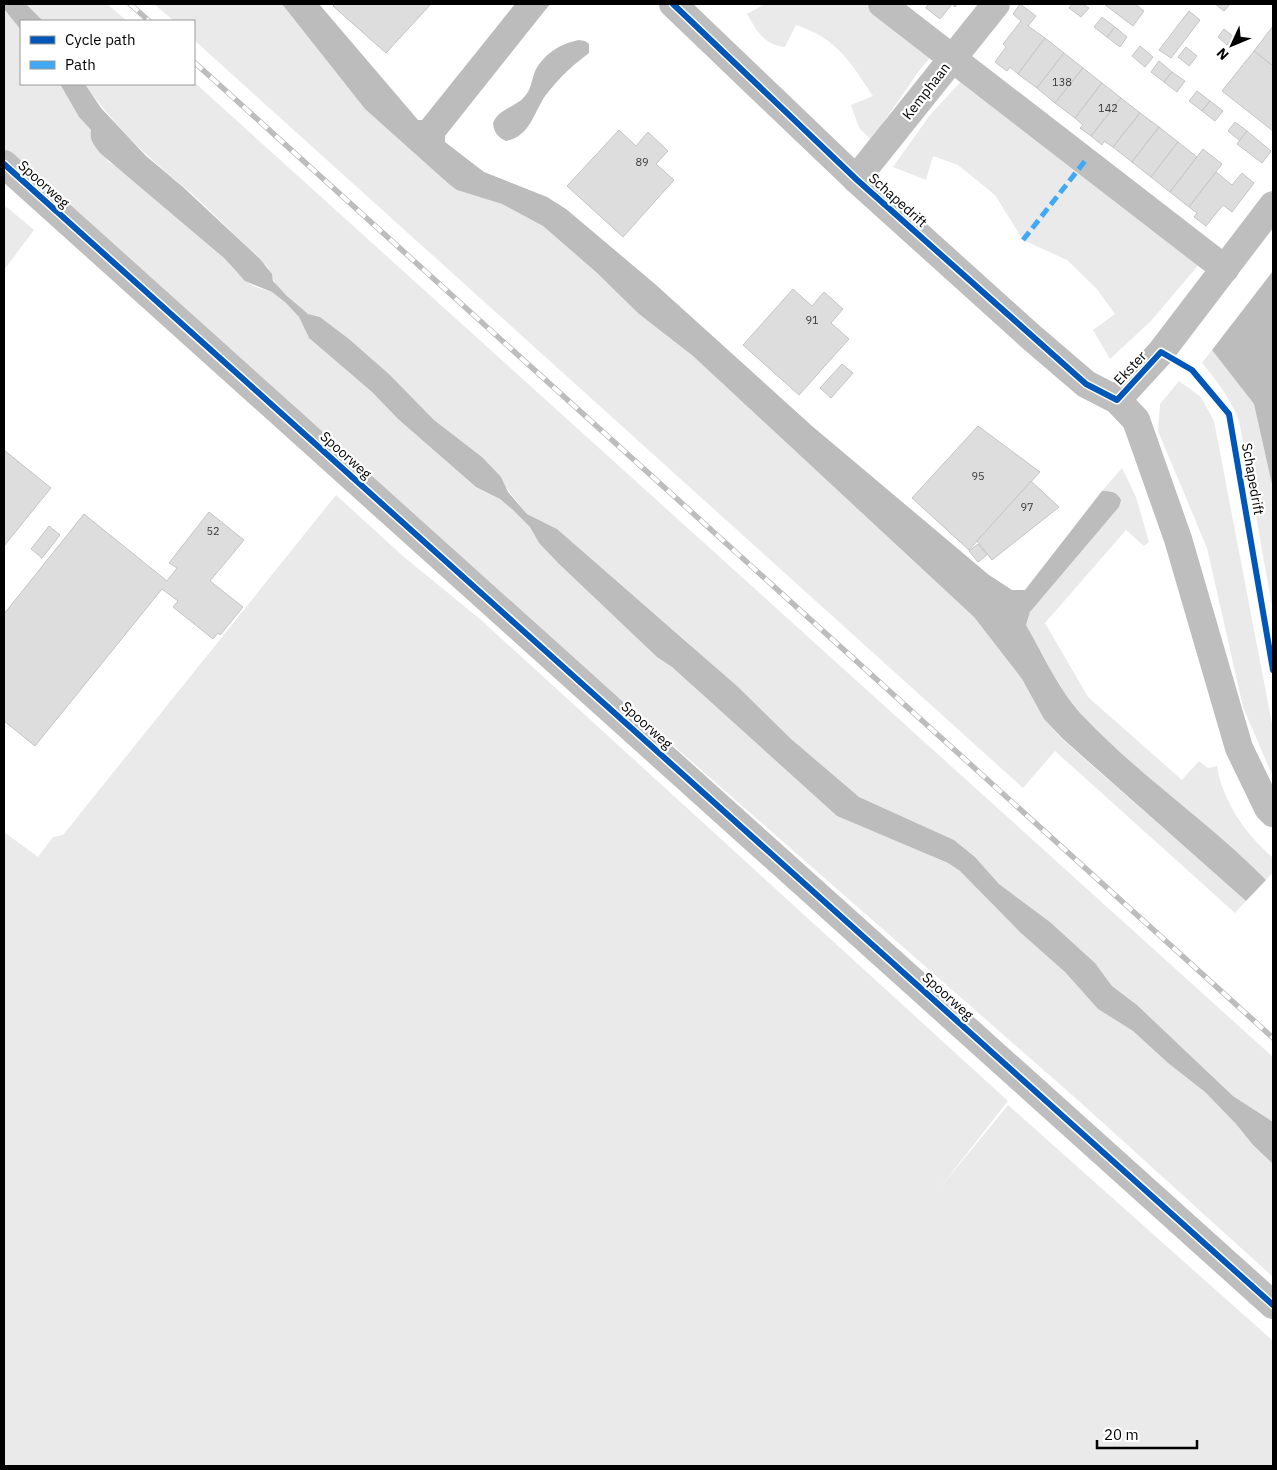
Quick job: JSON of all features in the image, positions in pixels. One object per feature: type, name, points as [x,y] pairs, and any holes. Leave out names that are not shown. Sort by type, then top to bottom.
[{"type":"street","name":"Schapedrift","points":[[674,4],[856,179],[1086,384],[1117,400],[1136,420],[1178,539],[1239,748],[1268,808],[1273,813]]},
{"type":"street","points":[[882,4],[1225,269]]},
{"type":"street","name":"Kemphaan","points":[[856,179],[996,4]]},
{"type":"street","name":"Spoorweg","points":[[4,164],[1273,1305]]},
{"type":"street","name":"Ekster","points":[[1117,400],[1161,352],[1273,205]]},
{"type":"shaded area","points":[[4,4],[26,4],[42,20],[20,20],[20,29],[4,9]]},
{"type":"shaded area","points":[[26,4],[107,4],[126,20],[42,20]]},
{"type":"shaded area","points":[[154,4],[282,4],[365,109],[457,190],[502,204],[543,226],[596,272],[639,314],[693,356],[974,617],[1022,679],[1044,719],[1062,739],[1246,901],[1235,913],[1055,751],[1023,788],[195,41],[195,20],[173,20]]},
{"type":"shaded area","points":[[282,4],[319,4],[418,120],[422,120],[515,4],[550,4],[445,136],[445,142],[484,172],[547,197],[566,209],[655,284],[812,426],[989,575],[1012,590],[1025,590],[1102,491],[1115,493],[1121,500],[1119,507],[1030,612],[1026,625],[1060,686],[1085,718],[1129,760],[1222,839],[1266,880],[1246,901],[1063,739],[1044,719],[1022,679],[974,617],[693,356],[639,314],[596,272],[543,226],[502,204],[457,190],[449,184],[365,109]]},
{"type":"shaded area","points":[[765,4],[896,4],[943,42],[919,71],[871,140],[859,128],[851,105],[873,96],[850,62],[823,37],[796,25],[785,47],[766,40],[747,14]]},
{"type":"shaded area","points":[[4,9],[20,29],[20,85],[61,85],[79,117],[91,130],[90,136],[109,162],[155,197],[253,286],[272,292],[286,303],[299,317],[309,338],[372,392],[398,419],[476,487],[500,499],[513,510],[530,527],[539,543],[558,563],[657,657],[672,667],[837,816],[948,863],[960,871],[1065,972],[1098,1009],[1133,1031],[1168,1063],[1205,1092],[1273,1164],[1273,1277],[1080,1102],[4,159]]},
{"type":"shaded area","points":[[579,40],[589,44],[589,53],[549,91],[542,100],[532,121],[519,136],[506,141],[501,138],[495,132],[493,123],[499,114],[525,96],[537,68],[546,57],[565,44]]},
{"type":"shaded area","points":[[968,74],[1201,262],[1151,321],[1110,359],[1093,330],[1115,314],[1096,288],[1067,260],[1023,240],[995,195],[958,165],[933,156],[926,180],[893,167],[930,115]]},
{"type":"shaded area","points":[[195,83],[1273,1057],[1273,1122],[1233,1096],[1137,1005],[1112,986],[1095,963],[1050,922],[999,884],[975,857],[954,840],[859,797],[842,785],[811,759],[715,667],[557,529],[527,514],[482,457],[434,420],[390,375],[349,339],[320,317],[308,314],[301,309],[276,285],[268,267],[203,204],[130,139],[86,85],[195,85]]},
{"type":"shaded area","points":[[61,85],[86,85],[101,108],[146,156],[183,187],[261,260],[272,274],[273,281],[287,296],[308,314],[320,317],[349,339],[390,375],[434,420],[482,457],[501,477],[508,492],[527,514],[557,529],[737,686],[791,739],[859,797],[954,840],[975,857],[999,884],[1050,922],[1095,963],[1112,986],[1137,1005],[1233,1096],[1273,1122],[1273,1164],[1205,1092],[1168,1063],[1133,1031],[1098,1009],[1065,972],[1021,933],[960,871],[948,863],[837,816],[672,667],[657,657],[558,563],[539,543],[530,527],[513,510],[500,499],[476,487],[398,419],[372,392],[309,338],[299,317],[286,303],[272,292],[245,281],[224,258],[100,153],[91,140],[91,130],[79,117]]},
{"type":"shaded area","points":[[4,205],[34,230],[4,270]]},
{"type":"shaded area","points":[[1273,271],[1273,489],[1254,404],[1212,350]]},
{"type":"shaded area","points":[[1212,350],[1254,404],[1273,489],[1273,612],[1239,420],[1223,390],[1202,363]]},
{"type":"shaded area","points":[[1179,381],[1201,397],[1214,421],[1273,729],[1273,777],[1243,707],[1207,548],[1158,431],[1160,404]]},
{"type":"shaded area","points":[[1122,468],[1136,497],[1149,542],[1144,546],[1126,530],[1045,623],[1088,697],[1182,780],[1199,761],[1208,768],[1217,766],[1224,793],[1237,817],[1254,839],[1273,858],[1273,872],[1266,880],[1222,839],[1129,760],[1085,718],[1060,685],[1026,625],[1030,612],[1119,507],[1112,491],[1102,491]]},
{"type":"shaded area","points":[[336,495],[404,557],[480,619],[1008,1101],[939,1189],[1008,1105],[1273,1341],[1273,1466],[4,1466],[4,832],[38,857],[53,837],[63,835]]},
{"type":"building","points":[[335,4],[431,4],[386,53],[333,6]]},
{"type":"building","points":[[928,4],[952,4],[940,19],[926,8]]},
{"type":"building","points":[[1020,4],[1036,16],[1028,26],[1045,38],[1018,74],[1010,67],[1007,71],[995,62],[1006,47],[1003,44],[1021,21],[1013,14]]},
{"type":"building","points":[[1072,4],[1083,4],[1089,8],[1081,17],[1069,8]]},
{"type":"building","points":[[1104,4],[1135,4],[1144,11],[1133,26]]},
{"type":"building","points":[[1215,4],[1230,4],[1224,11]]},
{"type":"building","points":[[1189,11],[1200,20],[1171,58],[1159,50]]},
{"type":"building","points":[[1102,17],[1115,27],[1107,37],[1094,27]]},
{"type":"building","points":[[1273,26],[1273,66],[1254,51]]},
{"type":"building","points":[[1115,27],[1127,37],[1120,47],[1107,37]]},
{"type":"building","points":[[1224,29],[1234,37],[1227,45],[1218,37]]},
{"type":"building","points":[[1045,38],[1064,53],[1037,88],[1018,74]]},
{"type":"building","points":[[1140,46],[1153,57],[1145,67],[1132,56]]},
{"type":"building","points":[[1186,47],[1197,56],[1189,66],[1178,57]]},
{"type":"building","points":[[1254,51],[1273,66],[1273,131],[1222,91]]},
{"type":"building","points":[[1064,53],[1083,68],[1055,103],[1037,88]]},
{"type":"building","points":[[1159,61],[1172,72],[1164,82],[1151,72]]},
{"type":"building","points":[[1083,68],[1102,83],[1075,118],[1055,103]]},
{"type":"building","points":[[1172,72],[1185,81],[1177,92],[1164,82]]},
{"type":"building","points":[[1102,83],[1121,98],[1091,136],[1080,128],[1083,125],[1075,118]]},
{"type":"building","points":[[1197,91],[1210,101],[1202,111],[1189,101]]},
{"type":"building","points":[[1121,98],[1140,113],[1113,147],[1104,141],[1102,145],[1091,136]]},
{"type":"building","points":[[1210,101],[1223,111],[1215,121],[1202,111]]},
{"type":"building","points":[[1140,113],[1159,127],[1132,162],[1113,147]]},
{"type":"building","points":[[1235,122],[1247,131],[1240,141],[1228,131]]},
{"type":"building","points":[[1159,127],[1178,142],[1151,177],[1132,162]]},
{"type":"building","points":[[619,130],[636,146],[648,132],[668,151],[656,164],[674,180],[623,237],[567,186]]},
{"type":"building","points":[[1247,131],[1271,151],[1262,163],[1237,144]]},
{"type":"building","points":[[1178,142],[1197,157],[1170,192],[1151,177]]},
{"type":"building","points":[[1203,149],[1222,164],[1189,207],[1170,192]]},
{"type":"building","points":[[1216,172],[1232,185],[1242,173],[1254,183],[1232,212],[1223,205],[1206,226],[1194,217],[1197,213],[1189,207]]},
{"type":"building","points":[[793,289],[812,306],[824,292],[843,309],[831,323],[849,339],[799,395],[743,345]]},
{"type":"building","points":[[842,364],[853,373],[831,398],[820,388]]},
{"type":"building","points":[[978,426],[1040,472],[969,550],[912,498]]},
{"type":"building","points":[[4,450],[51,488],[4,546]]},
{"type":"building","points":[[1031,481],[1059,507],[992,560],[977,541]]},
{"type":"building","points":[[209,512],[244,540],[210,581],[243,607],[220,635],[218,633],[213,639],[173,607],[178,601],[162,589],[35,746],[4,721],[4,614],[84,514],[167,581],[177,568],[169,563]]},
{"type":"building","points":[[49,526],[60,535],[42,558],[31,549]]},
{"type":"building","points":[[978,544],[987,555],[978,562],[969,551]]},
{"type":"railway","points":[[130,4],[148,20]]},
{"type":"railway","points":[[195,63],[1273,1038]]},
{"type":"marked path","points":[[1023,240],[1085,161]]},
{"type":"cycle path","points":[[673,4],[856,179],[1086,384],[1117,400],[1161,352],[1192,370],[1229,414],[1273,670]]},
{"type":"cycle path","points":[[4,164],[1273,1305]]}]
